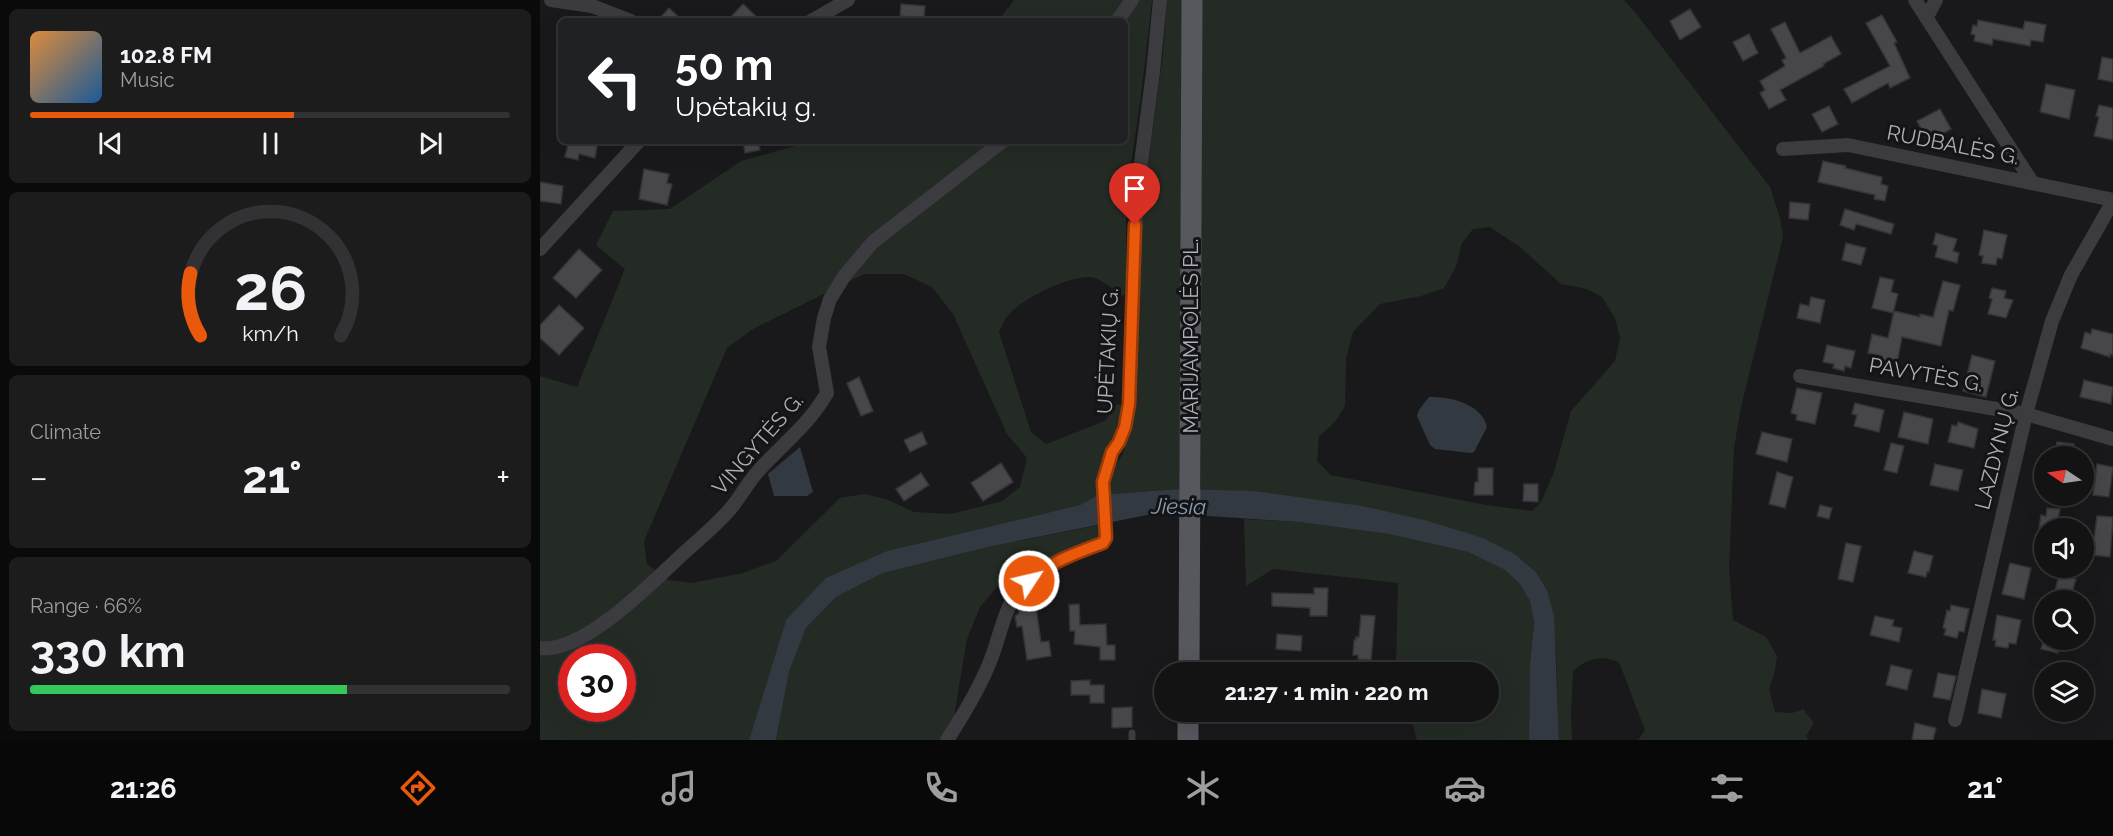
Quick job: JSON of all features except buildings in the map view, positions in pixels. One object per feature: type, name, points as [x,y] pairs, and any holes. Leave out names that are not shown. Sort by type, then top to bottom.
[{"type":"main road","name":"MARIJAMPOLĖS PL.","points":[[1189,662],[1192,0]]},
{"type":"main road","points":[[1188,722],[1188,740]]},
{"type":"street","points":[[550,0],[592,6],[623,18]]},
{"type":"street","points":[[816,18],[848,0]]},
{"type":"street","points":[[1119,18],[1132,0]]},
{"type":"street","name":"UPĖTAKIŲ G.","points":[[947,740],[981,682],[1006,613],[1018,590],[1039,572],[1063,558],[1103,543],[1106,538],[1102,498],[1103,482],[1112,452],[1125,427],[1129,404],[1137,193],[1154,72],[1160,0]]},
{"type":"street","points":[[1915,0],[2032,182]]},
{"type":"street","points":[[1927,17],[1936,0]]},
{"type":"street","points":[[540,249],[636,144]]},
{"type":"street","name":"VINGYTĖS G.","points":[[540,648],[549,649],[569,643],[607,621],[731,509],[759,470],[817,411],[827,393],[819,347],[830,298],[845,275],[873,242],[999,144]]},
{"type":"street","name":"RUDBALĖS G.","points":[[1783,149],[1848,145],[2032,182],[2113,201]]},
{"type":"street","name":"LAZDYNŲ G.","points":[[1955,720],[2026,414],[2052,321],[2071,275],[2113,201]]},
{"type":"street","name":"PAVYTĖS G.","points":[[1800,376],[2026,414],[2113,439]]},
{"type":"shaded area","points":[[1014,0],[1152,0],[1128,186],[1126,294],[1122,296],[1098,279],[1089,277],[1068,281],[1020,304],[1005,319],[999,332],[1031,432],[1046,444],[1105,421],[1117,404],[1124,406],[1112,441],[1105,450],[1102,463],[1115,466],[1123,454],[1133,412],[1144,195],[1163,54],[1167,0],[1182,0],[1179,489],[1098,495],[1080,505],[887,551],[786,620],[749,740],[540,740],[540,376],[577,387],[625,269],[596,245],[613,211],[670,209],[741,161],[803,144],[1128,144],[1128,18],[1000,18]],"holes":[[[864,274],[904,274],[932,287],[953,314],[1007,434],[1027,458],[1020,487],[1002,501],[951,514],[914,512],[886,499],[864,494],[840,498],[776,561],[743,573],[692,583],[669,580],[647,564],[644,541],[727,348],[753,329]]]},
{"type":"shaded area","points":[[1201,0],[1624,0],[1770,187],[1780,218],[1783,237],[1741,407],[1734,448],[1729,569],[1733,620],[1766,637],[1777,656],[1769,689],[1775,712],[1792,713],[1803,709],[1814,723],[1806,736],[1808,740],[1638,740],[1645,730],[1619,662],[1600,658],[1584,663],[1573,671],[1572,740],[1559,740],[1556,653],[1547,590],[1536,572],[1516,555],[1253,491],[1201,491]],"holes":[[[1490,227],[1520,247],[1561,284],[1587,289],[1602,297],[1615,318],[1620,338],[1615,361],[1571,411],[1554,472],[1541,502],[1532,511],[1486,505],[1331,475],[1317,461],[1319,436],[1335,422],[1345,406],[1346,358],[1353,332],[1380,304],[1421,296],[1444,288],[1456,267],[1462,243],[1473,229]]]},
{"type":"shaded area","points":[[1244,519],[1299,522],[1389,534],[1468,552],[1505,570],[1519,583],[1530,601],[1534,623],[1530,663],[1529,740],[1417,740],[1412,722],[1499,722],[1499,662],[1396,662],[1398,583],[1273,569],[1246,586]]},
{"type":"shaded area","points":[[1100,525],[1102,532],[1094,544],[1015,572],[996,588],[980,607],[967,639],[950,740],[776,740],[789,672],[806,628],[836,597],[883,573],[988,547]]},
{"type":"water","points":[[1429,397],[1455,400],[1479,412],[1487,427],[1474,452],[1435,449],[1430,445],[1417,416]]},
{"type":"water","points":[[800,447],[813,492],[807,496],[774,496],[768,474]]},
{"type":"water","name":"Jiesia","points":[[1179,489],[1253,491],[1362,506],[1424,520],[1483,538],[1516,555],[1536,572],[1547,590],[1554,616],[1559,740],[1529,740],[1530,663],[1534,623],[1530,601],[1519,583],[1505,570],[1468,552],[1389,534],[1299,522],[1152,514],[988,547],[883,573],[836,597],[806,628],[789,672],[776,740],[749,740],[786,620],[826,578],[887,551],[1080,505],[1098,495]]},
{"type":"route","points":[[1029,581],[1039,572],[1063,558],[1103,543],[1106,538],[1102,498],[1103,482],[1108,462],[1125,427],[1129,404],[1135,225]]}]
